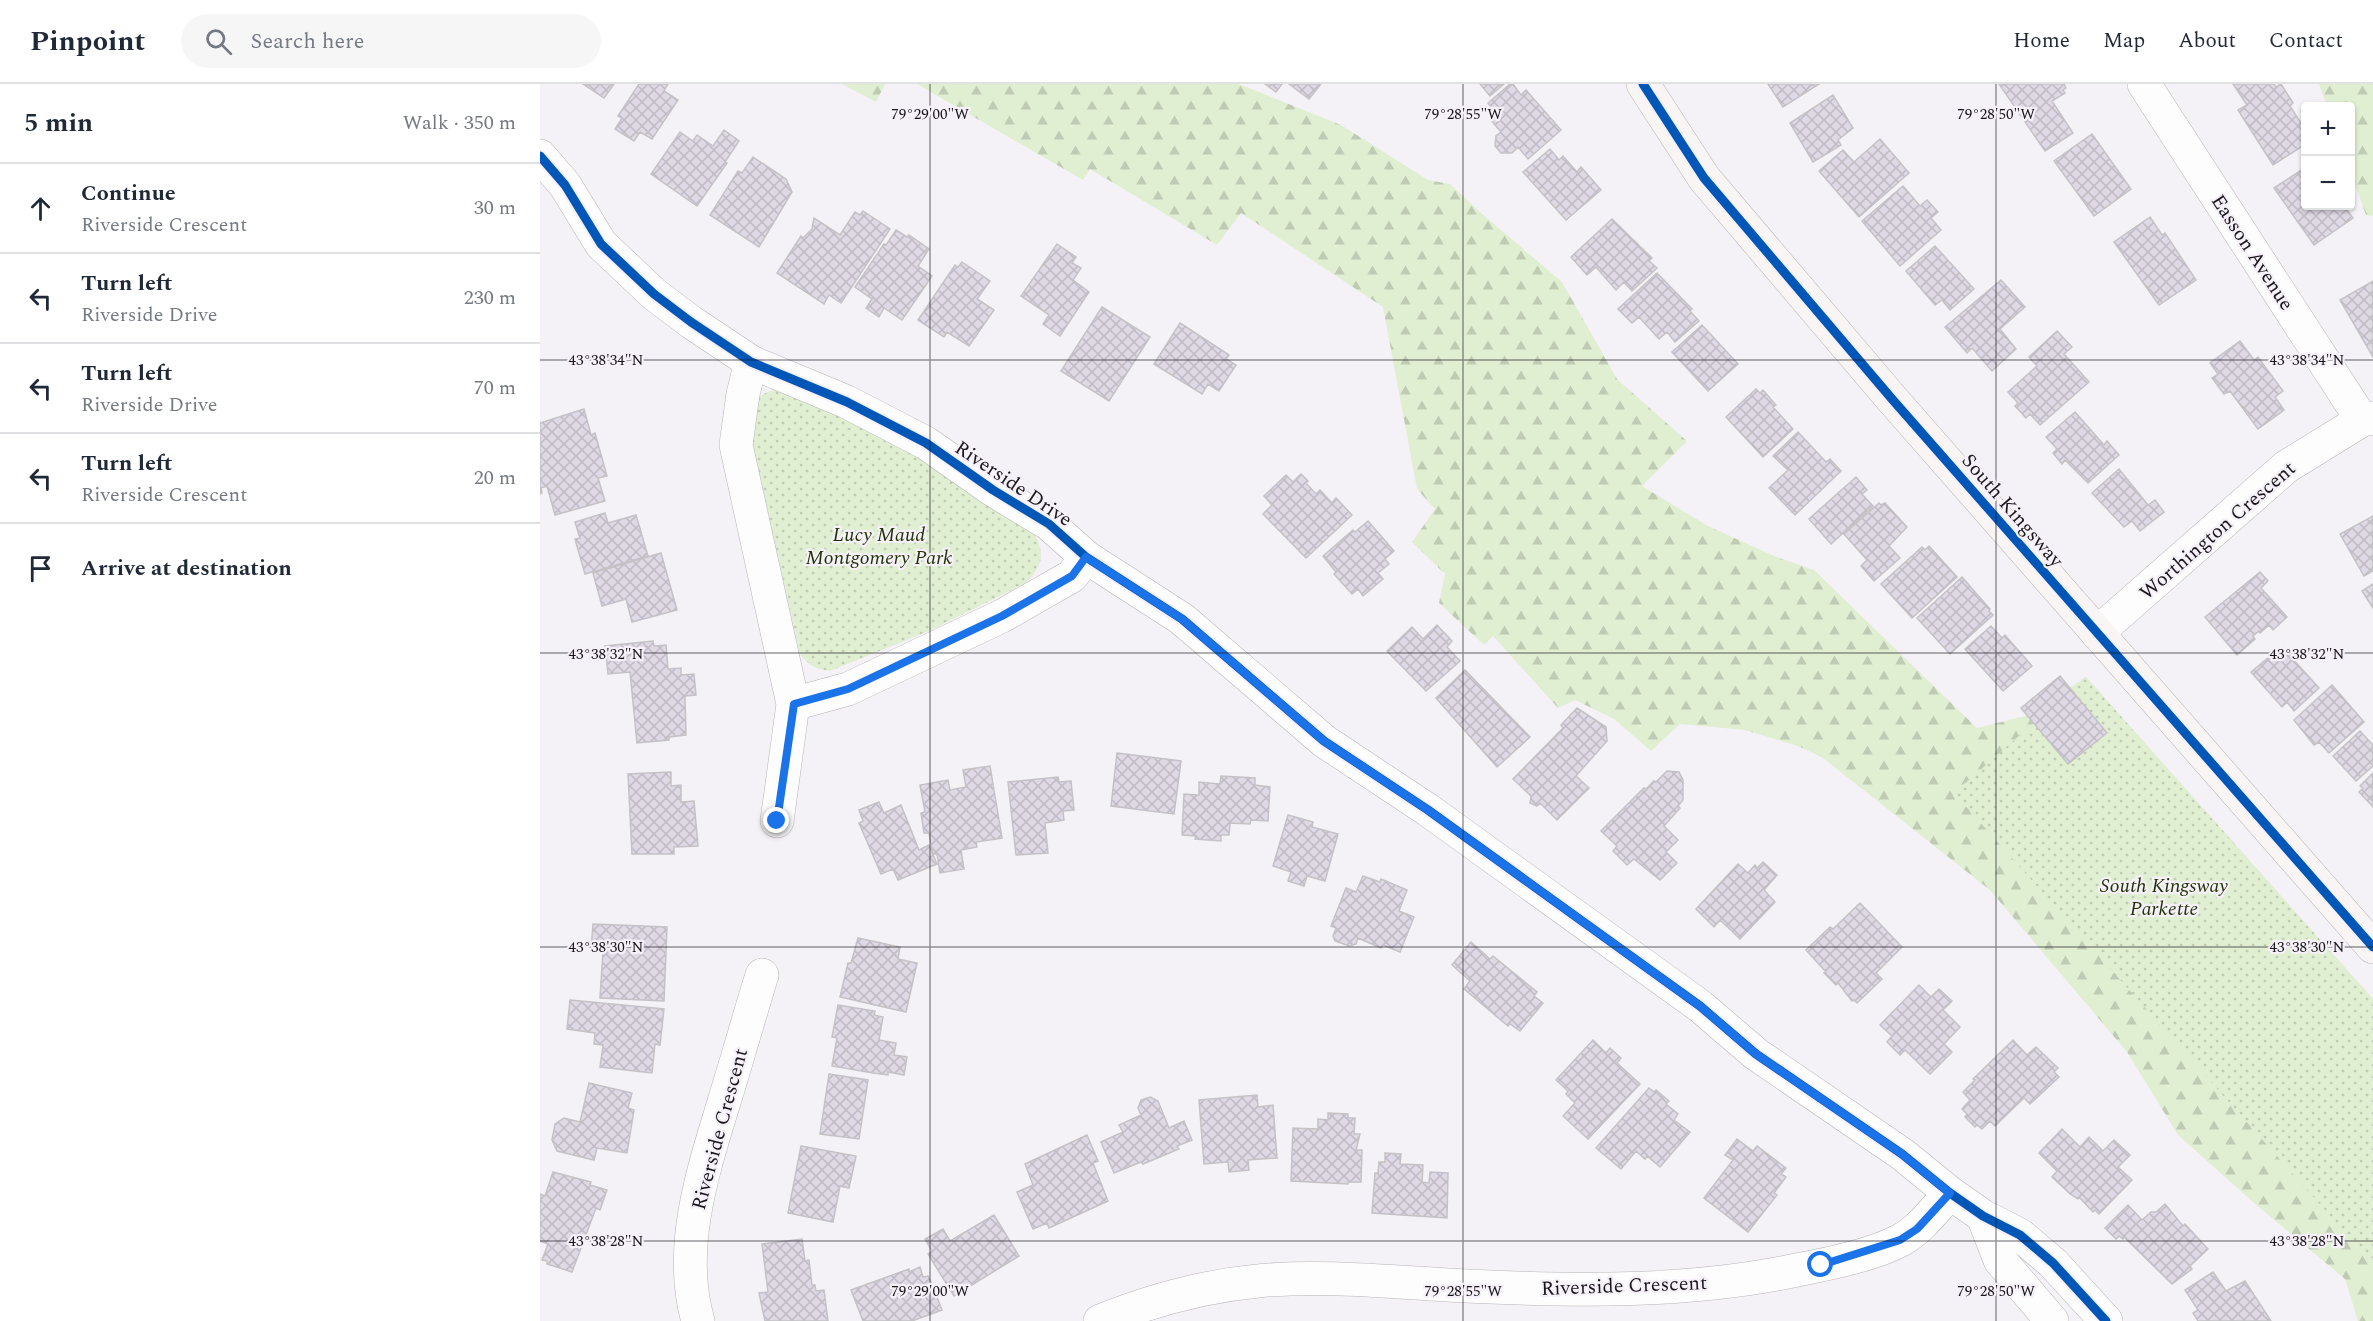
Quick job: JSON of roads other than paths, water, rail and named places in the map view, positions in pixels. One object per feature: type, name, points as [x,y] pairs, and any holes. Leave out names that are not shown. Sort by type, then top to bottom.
[{"type":"street","name":"South Kingsway","points":[[1643,84],[1704,178],[1892,399],[2373,947]]},
{"type":"street","name":"Easson Avenue","points":[[2144,84],[2368,419]]},
{"type":"street","name":"Riverside Drive","points":[[540,156],[565,185],[602,244],[627,271],[691,322],[751,362],[847,402],[926,444],[993,490],[1049,524],[1086,557],[1182,619],[1324,741],[1428,810],[1690,999],[1756,1054],[1902,1154],[1950,1193],[1983,1216],[2020,1235],[2053,1263],[2106,1321]]},
{"type":"street","points":[[751,362],[743,394],[736,445],[794,704],[777,821]]},
{"type":"street","name":"Worthington Crescent","points":[[2097,633],[2286,467],[2368,419]]},
{"type":"street","points":[[794,704],[848,689],[1002,616],[1072,576],[1086,557]]},
{"type":"street","name":"Riverside Crescent","points":[[698,1321],[691,1280],[692,1234],[703,1173],[762,975]]},
{"type":"street","name":"Riverside Crescent","points":[[1100,1321],[1212,1287],[1260,1281],[1353,1280],[1596,1290],[1701,1285],[1773,1275],[1821,1265],[1900,1240],[1917,1229],[1950,1193]]},
{"type":"street","points":[[1983,1216],[2000,1260],[2052,1321]]},
{"type":"park label","name":"Lucy Maud Montgomery Park","points":[[879,546]]},
{"type":"park label","name":"South Kingsway Parkette","points":[[2164,896]]}]
